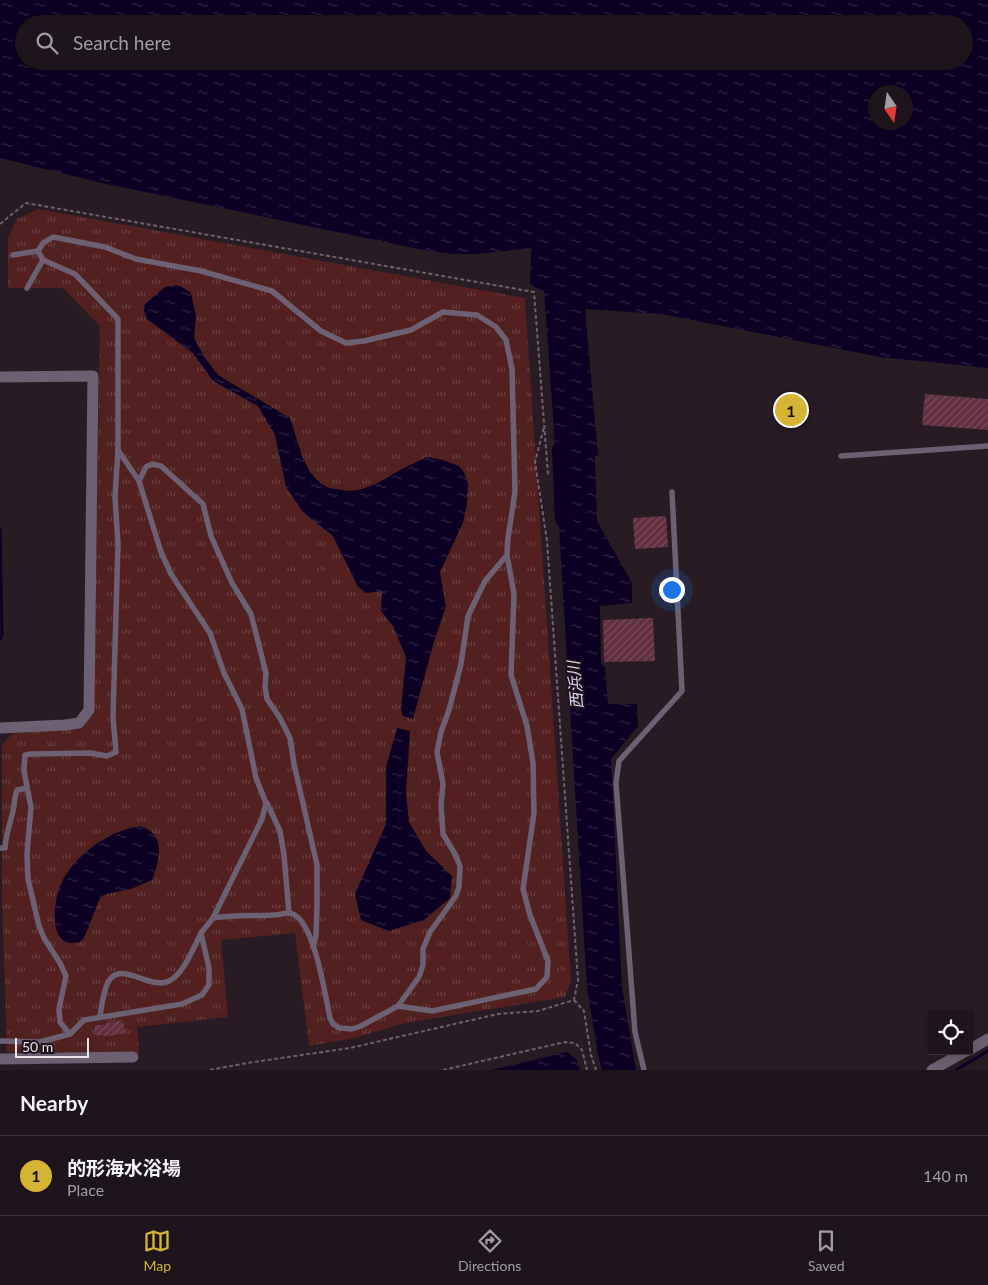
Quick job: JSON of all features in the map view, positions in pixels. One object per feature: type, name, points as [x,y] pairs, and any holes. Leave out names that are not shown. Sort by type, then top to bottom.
[{"type":"street","points":[[0,377],[93,376],[89,710],[78,723],[0,728]]},
{"type":"street","points":[[973,1047],[988,1039]]},
{"type":"street","points":[[932,1070],[959,1055]]},
{"type":"street","points":[[0,1059],[133,1057]]},
{"type":"lane","points":[[38,251],[42,243],[52,237],[105,246],[136,259],[201,272],[272,292],[322,331],[346,343],[364,341],[411,330],[442,312],[477,315],[496,327],[506,340],[512,369],[515,492],[507,555],[514,594],[511,675],[526,726],[533,763],[534,813],[522,889],[548,961],[547,976],[536,989],[432,1011],[398,1006]]},
{"type":"lane","points":[[13,255],[38,251]]},
{"type":"lane","points":[[38,251],[42,260],[75,274],[118,319],[118,450],[115,497],[118,544],[114,717],[116,752],[107,756],[90,753],[25,755],[24,771],[31,807],[27,854],[28,879],[39,926],[66,976],[58,1009],[60,1022],[70,1034]]},
{"type":"lane","points":[[27,288],[42,260]]},
{"type":"lane","points":[[841,456],[988,446]]},
{"type":"lane","points":[[118,450],[139,481],[161,552],[171,574],[210,633],[224,673],[242,708],[256,778],[280,831],[289,912]]},
{"type":"lane","points":[[139,481],[146,467],[152,464],[161,466],[203,504],[211,536],[232,583],[252,614],[266,673],[265,687],[267,699],[280,718],[290,738],[317,865],[316,936],[314,947]]},
{"type":"lane","points":[[644,1070],[635,1032],[616,783],[619,761],[682,691],[672,492]]},
{"type":"lane","points":[[213,918],[233,915],[276,916],[289,912],[296,915],[302,922],[314,947],[330,1018],[333,1024],[340,1028],[352,1029],[361,1026],[398,1006],[419,977],[423,965],[423,949],[430,932],[456,896],[459,887],[460,866],[443,834],[441,805],[443,784],[437,752],[461,664],[468,616],[485,581],[507,555]]},
{"type":"lane","points":[[3,848],[14,808],[14,797],[17,790],[27,788]]},
{"type":"lane","points":[[100,1016],[108,983],[112,977],[125,973],[161,984],[171,981],[182,969],[201,933],[213,918],[262,819],[266,802]]},
{"type":"lane","points":[[0,1041],[40,1042],[70,1034],[84,1020],[182,1004],[202,995],[209,985],[209,968],[201,933]]},
{"type":"path","points":[[0,224],[26,203],[534,292],[548,475]]},
{"type":"path","points":[[544,427],[535,462],[547,541],[578,980],[574,1000]]},
{"type":"path","points":[[210,1070],[350,1048],[498,1014],[538,1011],[574,1000]]},
{"type":"path","points":[[574,1000],[584,1011],[591,1055],[596,1070]]},
{"type":"path","points":[[442,1070],[566,1042],[574,1043],[582,1050],[587,1070]]},
{"type":"green space","points":[[38,209],[525,298],[571,982],[565,997],[405,1023],[355,1038],[309,1046],[295,933],[221,940],[228,1017],[137,1027],[139,1053],[7,1052],[2,897],[2,745],[13,733],[82,729],[94,710],[100,326],[63,288],[8,288],[8,238],[17,219]]},
{"type":"water","points":[[0,0],[988,0],[988,368],[880,357],[661,314],[585,309],[598,455],[595,456],[597,521],[632,583],[632,603],[600,606],[601,664],[605,667],[608,704],[637,704],[638,726],[611,759],[622,987],[636,1070],[602,1070],[587,988],[557,496],[567,494],[566,472],[557,473],[544,291],[530,285],[531,248],[478,254],[428,251],[102,183],[0,158]]},
{"type":"water","points":[[175,285],[191,293],[196,316],[194,338],[205,358],[218,375],[290,418],[302,456],[310,472],[320,483],[329,488],[348,491],[359,490],[376,484],[427,457],[459,466],[464,472],[468,484],[467,504],[463,523],[440,572],[446,607],[435,638],[413,719],[403,716],[401,710],[406,657],[393,626],[381,611],[382,591],[366,593],[358,587],[333,536],[303,512],[286,487],[275,435],[258,406],[213,381],[193,353],[147,319],[144,311],[145,304],[165,287]]},
{"type":"water","points":[[397,728],[410,731],[406,793],[409,822],[426,851],[452,876],[450,898],[424,920],[389,931],[361,920],[355,894],[386,824],[386,767]]},
{"type":"water","points":[[139,826],[148,830],[158,841],[159,856],[152,880],[131,889],[106,894],[100,898],[84,938],[80,942],[69,943],[62,939],[57,932],[55,912],[58,892],[67,873],[83,854],[94,846],[116,833]]},
{"type":"water","points":[[567,1052],[577,1060],[580,1070],[491,1070]]},
{"type":"building","points":[[925,394],[988,399],[988,430],[922,425]]},
{"type":"building","points":[[666,516],[668,547],[635,549],[633,518]]},
{"type":"building","points":[[653,618],[655,661],[604,662],[603,620]]},
{"type":"building","points":[[123,1020],[125,1033],[109,1036],[94,1035],[95,1025],[106,1025],[106,1023]]},
{"type":"waterway","name":"西浜川","points":[[561,450],[564,519]]},
{"type":"waterway","points":[[0,529],[2,635],[0,639]]},
{"type":"waterway","points":[[956,1070],[988,1051]]},
{"type":"place","name":"的形海水浴場","points":[[791,410]]}]
